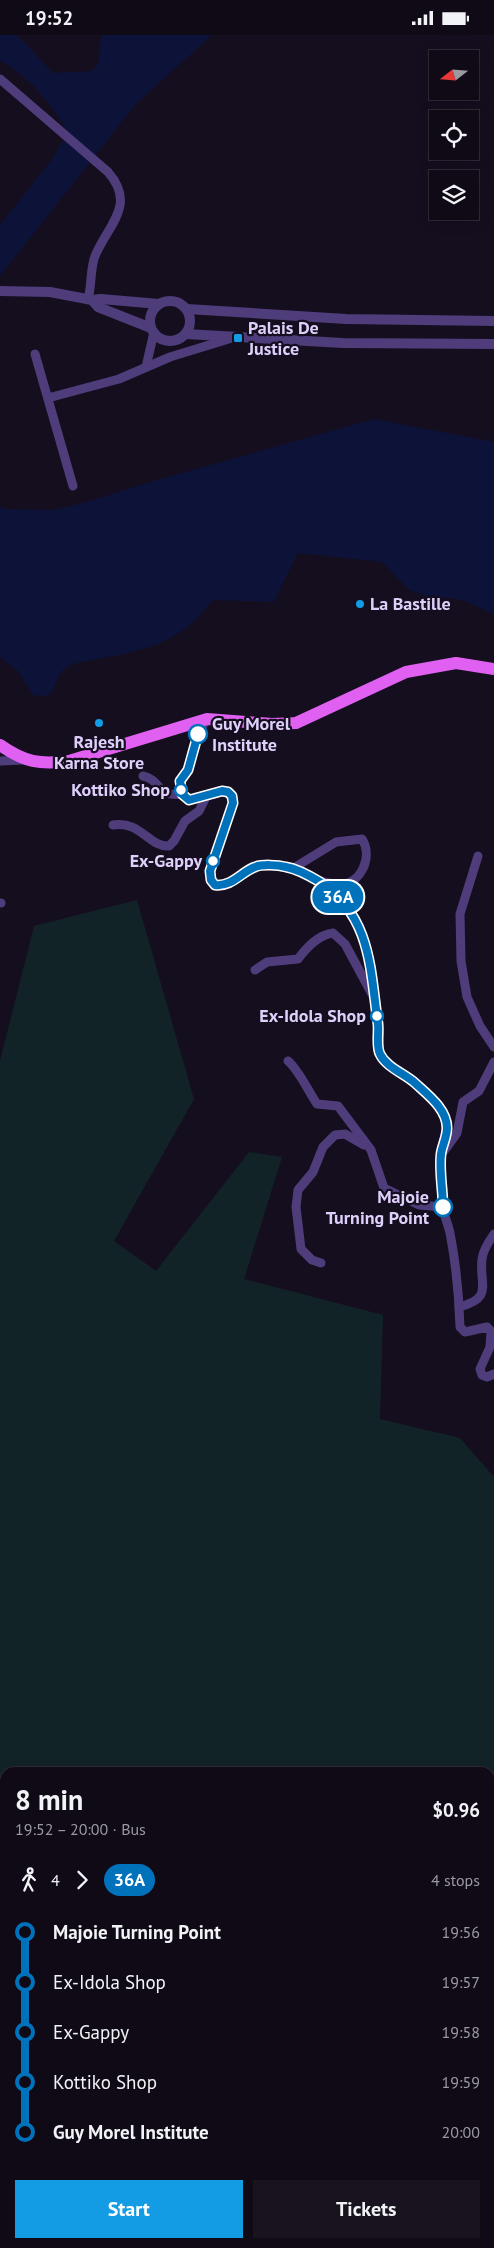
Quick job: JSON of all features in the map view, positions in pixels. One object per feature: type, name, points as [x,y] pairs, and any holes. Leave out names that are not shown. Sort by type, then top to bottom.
[{"type":"main road","points":[[0,745],[24,760],[57,763],[207,719],[272,724],[296,723],[406,672],[456,663],[494,669]]},
{"type":"street","points":[[0,79],[96,162],[115,181],[120,189],[115,222],[95,256],[92,266],[90,299]]},
{"type":"street","points":[[0,291],[69,294],[90,299],[158,304],[174,301],[187,309],[346,319],[494,321]]},
{"type":"street","points":[[90,299],[98,307],[153,330],[162,339],[172,341],[186,334],[344,343],[494,344]]},
{"type":"street","points":[[146,367],[153,330],[152,312],[158,304]]},
{"type":"street","points":[[186,334],[190,319],[187,309]]},
{"type":"street","points":[[48,398],[119,379],[146,367],[237,336]]},
{"type":"street","points":[[36,353],[73,486]]},
{"type":"street","points":[[207,719],[198,734],[188,770],[180,781],[182,794],[189,800],[222,791],[228,792],[232,796],[233,803],[210,871],[211,880],[215,885],[224,886],[257,866],[292,869],[330,889],[343,902],[360,928],[374,978],[381,1057],[416,1084],[434,1101],[443,1114],[447,1128],[441,1155],[443,1207],[450,1233],[460,1327],[465,1332],[488,1327],[491,1331],[490,1347],[480,1369],[482,1375],[487,1377],[494,1374]]},
{"type":"street","points":[[0,761],[24,760]]},
{"type":"street","points":[[143,776],[152,779],[165,793],[172,795],[182,794]]},
{"type":"street","points":[[113,825],[130,826],[142,832],[160,846],[169,846],[174,841],[185,821],[199,811],[207,795]]},
{"type":"street","points":[[292,869],[336,842],[362,839],[367,846],[360,875],[353,881],[340,885],[318,881]]},
{"type":"street","points":[[478,856],[460,914],[461,961],[467,997],[480,1026],[494,1047]]},
{"type":"street","points":[[255,970],[267,962],[298,959],[317,939],[324,934],[332,933],[345,945],[375,1001]]},
{"type":"street","points":[[288,1061],[295,1066],[317,1104],[338,1106],[371,1149],[384,1188],[419,1205],[443,1207]]},
{"type":"street","points":[[441,1155],[457,1133],[463,1102],[479,1091],[494,1062]]},
{"type":"street","points":[[321,1263],[307,1256],[301,1249],[296,1215],[298,1191],[313,1172],[323,1147],[335,1135],[345,1134],[371,1149]]},
{"type":"street","points":[[459,1307],[476,1301],[483,1295],[486,1289],[482,1259],[486,1247],[494,1234]]},
{"type":"shaded area","points":[[0,35],[17,35],[53,73],[92,71],[98,64],[101,35],[212,35],[136,104],[0,276],[0,225],[52,159],[68,131],[38,91],[11,67],[0,61]]},
{"type":"shaded area","points":[[374,419],[494,442],[494,614],[462,600],[430,598],[408,589],[382,562],[298,553],[274,602],[213,600],[186,628],[161,642],[147,648],[77,663],[67,667],[60,674],[52,692],[45,696],[33,695],[18,671],[0,657],[0,506],[4,509],[53,510],[87,502],[150,482]]},
{"type":"shaded area","points":[[137,900],[194,1099],[114,1241],[156,1271],[249,1152],[282,1157],[244,1279],[383,1315],[380,1419],[460,1438],[494,1477],[494,1767],[0,1767],[0,1061],[34,926]]},
{"type":"bus line","name":"36A","points":[[198,734],[188,770],[180,781],[182,794],[189,800],[222,791],[228,792],[232,796],[233,803],[210,871],[211,880],[215,885],[224,886],[257,866],[285,867],[302,872],[314,879],[330,889],[343,902],[360,928],[368,951],[374,978],[381,1057],[410,1078],[434,1101],[443,1114],[447,1128],[441,1155],[443,1207]]},
{"type":"place","name":"Palais De Justice","points":[[238,338]]},
{"type":"place","name":"La Bastille","points":[[360,604]]},
{"type":"place","name":"Rajesh Karna Store","points":[[99,723]]},
{"type":"place","name":"Guy Morel Institute","points":[[198,734]]},
{"type":"place","name":"Kottiko Shop","points":[[181,790]]},
{"type":"place","name":"Ex-Gappy","points":[[213,861]]},
{"type":"place","name":"Ex-Idola Shop","points":[[377,1016]]},
{"type":"place","name":"Majoie Turning Point","points":[[443,1207]]}]
